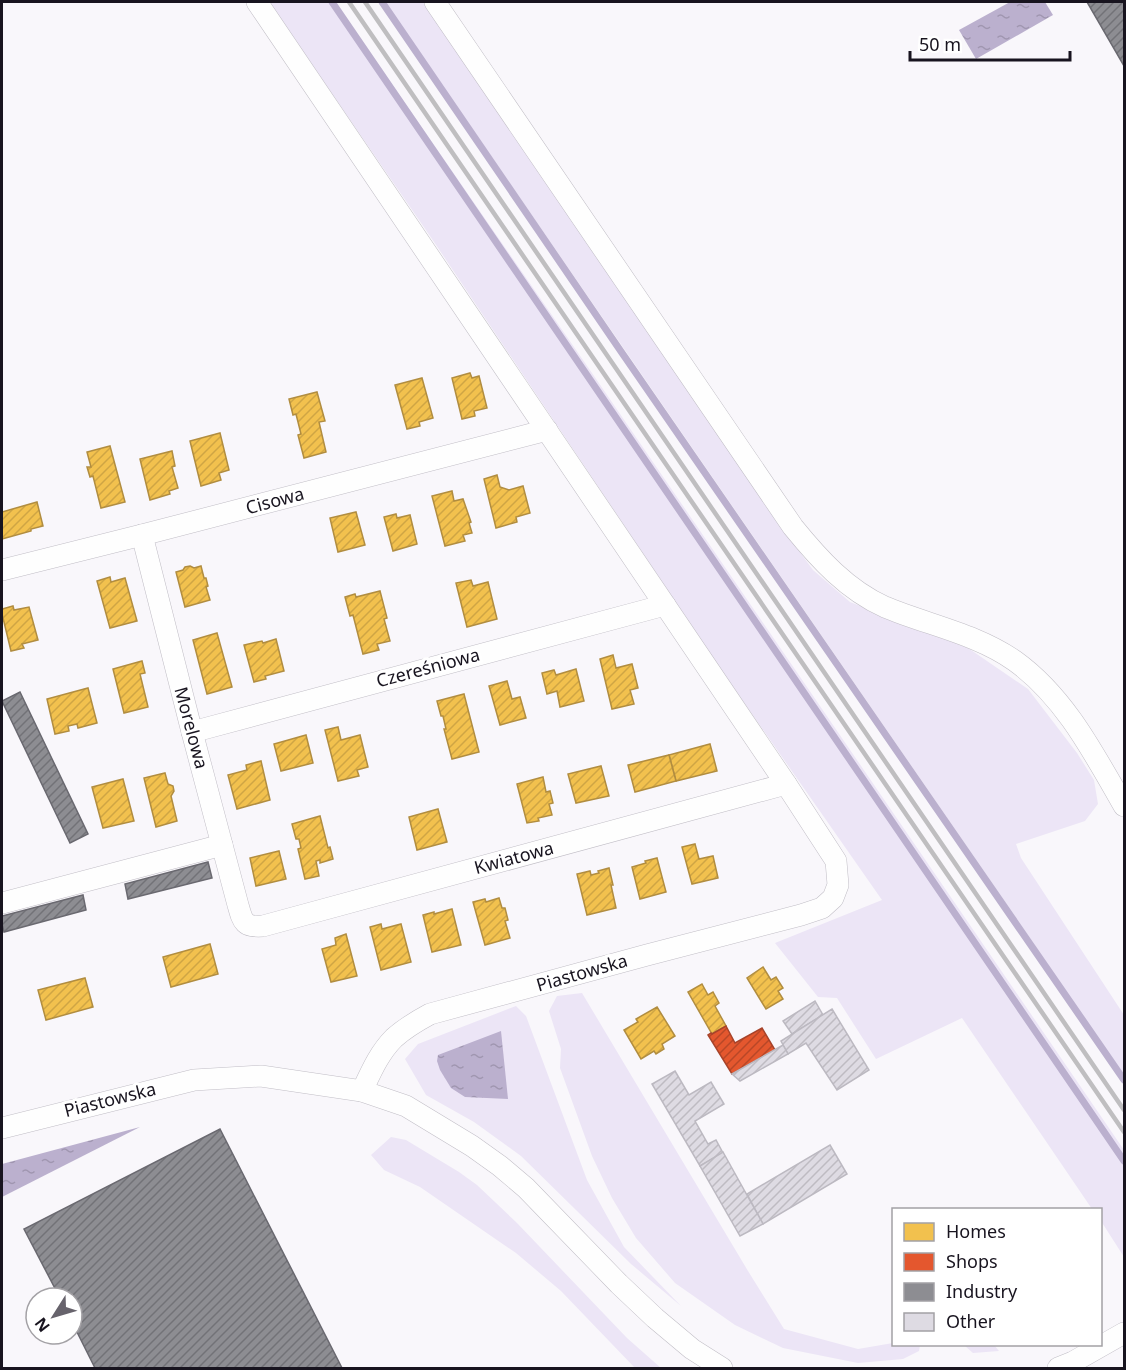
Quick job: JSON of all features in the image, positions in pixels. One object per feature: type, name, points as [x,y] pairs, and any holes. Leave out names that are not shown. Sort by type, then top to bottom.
[{"type":"street","points":[[257,2],[786,784]]},
{"type":"street","points":[[435,2],[793,527],[813,552],[832,572],[883,606],[982,642],[1014,660],[1041,682],[1064,709],[1125,806]]},
{"type":"street","name":"Cisowa","points":[[2,570],[547,430]]},
{"type":"street","name":"Morelowa","points":[[142,535],[242,921]]},
{"type":"street","name":"Czereśniowa","points":[[192,732],[665,605]]},
{"type":"street","name":"Piastowska","points":[[362,1091],[378,1058],[393,1039],[430,1014],[822,908],[833,898],[838,885],[836,861],[786,784]]},
{"type":"street","name":"Kwiatowa","points":[[242,921],[249,926],[263,926],[786,784]]},
{"type":"street","points":[[2,903],[222,845]]},
{"type":"street","name":"Piastowska","points":[[2,1128],[194,1080],[261,1076],[362,1091],[406,1106],[500,1166],[526,1188],[655,1318],[692,1349],[722,1368]]},
{"type":"street","points":[[1102,1346],[1125,1333]]},
{"type":"street","points":[[1058,1368],[1102,1346]]},
{"type":"shaded area","points":[[269,2],[335,2],[1124,1150],[1124,1257],[1102,1223],[1102,1208],[1091,1208],[962,1018],[876,1059],[837,998],[818,997],[775,943],[882,900],[724,674],[430,236]]},
{"type":"shaded area","points":[[385,2],[423,2],[813,570],[850,602],[968,648],[1028,689],[1077,753],[1094,780],[1098,804],[1085,821],[1016,844],[1021,858],[1124,1015],[1124,1079],[1030,938]]},
{"type":"shaded area","points":[[582,993],[784,1329],[858,1349],[892,1343],[892,1346],[920,1346],[919,1351],[903,1359],[858,1363],[783,1348],[735,1325],[675,1283],[636,1238],[612,1198],[592,1156],[560,1068],[561,1049],[549,1011],[557,996]]},
{"type":"shaded area","points":[[516,1006],[526,1016],[587,1180],[624,1247],[681,1306],[631,1264],[521,1156],[474,1122],[426,1095],[405,1059],[418,1044]]},
{"type":"shaded area","points":[[391,1137],[406,1140],[477,1185],[517,1223],[627,1338],[661,1368],[635,1368],[561,1291],[516,1253],[420,1187],[384,1170],[371,1155]]},
{"type":"shaded area","points":[[965,1346],[995,1346],[999,1351],[973,1353]]},
{"type":"water","points":[[1010,2],[1045,2],[1053,15],[976,59],[959,30]]},
{"type":"water","points":[[501,1031],[508,1099],[465,1097],[451,1088],[440,1070],[438,1055]]},
{"type":"water","points":[[140,1127],[2,1197],[2,1164]]},
{"type":"building: Homes","points":[[470,373],[472,378],[479,376],[487,408],[474,411],[475,416],[462,419],[452,378]]},
{"type":"building: Homes","points":[[422,378],[433,418],[419,422],[420,426],[407,429],[395,385]]},
{"type":"building: Homes","points":[[317,392],[325,421],[319,422],[326,452],[304,458],[296,414],[293,415],[289,399]]},
{"type":"building: Homes","points":[[220,433],[229,470],[219,473],[221,480],[201,486],[190,441]]},
{"type":"building: Homes","points":[[110,446],[125,502],[101,508],[93,476],[90,477],[87,467],[91,467],[87,452]]},
{"type":"building: Homes","points":[[172,451],[175,466],[172,467],[178,488],[169,491],[170,494],[150,500],[140,459]]},
{"type":"building: Homes","points":[[497,475],[500,487],[509,490],[523,486],[530,513],[516,517],[517,522],[496,528],[484,479]]},
{"type":"building: Homes","points":[[452,491],[454,501],[463,499],[471,522],[469,523],[472,533],[463,535],[465,541],[445,546],[432,496]]},
{"type":"building: Homes","points":[[37,502],[43,526],[2,539],[2,512]]},
{"type":"building: Homes","points":[[356,512],[365,545],[338,552],[330,518]]},
{"type":"building: Homes","points":[[396,514],[397,518],[410,515],[417,544],[393,551],[384,517]]},
{"type":"building: Homes","points":[[190,566],[194,568],[201,566],[210,600],[185,607],[176,572]]},
{"type":"building: Homes","points":[[110,577],[111,582],[125,578],[137,621],[110,628],[97,581]]},
{"type":"building: Homes","points":[[471,580],[473,586],[488,582],[497,619],[467,627],[456,583]]},
{"type":"building: Homes","points":[[380,591],[390,641],[377,644],[379,650],[363,654],[353,615],[350,616],[345,597],[355,594],[356,597]]},
{"type":"building: Homes","points":[[13,606],[14,610],[29,607],[38,640],[22,644],[24,648],[11,651],[2,609]]},
{"type":"building: Homes","points":[[217,633],[232,687],[207,694],[193,640]]},
{"type":"building: Homes","points":[[276,639],[284,671],[265,676],[266,679],[254,682],[244,645]]},
{"type":"building: Homes","points":[[613,655],[616,668],[632,664],[638,688],[630,690],[634,704],[612,709],[600,659]]},
{"type":"building: Homes","points":[[142,661],[145,673],[140,674],[148,707],[124,713],[113,669]]},
{"type":"building: Homes","points":[[576,669],[584,701],[560,707],[557,691],[547,694],[542,673],[554,670],[556,675]]},
{"type":"building: Homes","points":[[507,681],[512,699],[520,697],[526,718],[500,725],[489,686]]},
{"type":"building: Homes","points":[[88,688],[97,723],[78,728],[77,724],[68,726],[69,731],[55,734],[47,699]]},
{"type":"building: Homes","points":[[464,694],[479,752],[452,759],[443,716],[441,716],[437,701]]},
{"type":"building: Homes","points":[[338,727],[341,740],[360,735],[368,767],[357,770],[359,776],[338,781],[325,730]]},
{"type":"building: Homes","points":[[306,735],[313,763],[281,771],[274,744]]},
{"type":"building: Homes","points":[[710,744],[717,771],[676,781],[669,755]]},
{"type":"building: Homes","points":[[669,755],[676,781],[635,792],[628,765]]},
{"type":"building: Homes","points":[[261,761],[270,800],[237,809],[228,775],[247,770],[246,765]]},
{"type":"building: Homes","points":[[601,766],[609,796],[576,803],[568,774]]},
{"type":"building: Homes","points":[[165,773],[168,784],[173,786],[174,791],[171,796],[177,821],[156,827],[144,778]]},
{"type":"building: Homes","points":[[543,777],[546,792],[550,791],[553,803],[549,804],[552,815],[527,823],[517,784]]},
{"type":"building: Homes","points":[[123,779],[134,821],[103,828],[92,787]]},
{"type":"building: Homes","points":[[438,809],[447,842],[417,850],[409,817]]},
{"type":"building: Homes","points":[[320,816],[333,859],[320,863],[320,860],[316,861],[319,876],[305,879],[298,849],[301,848],[299,839],[296,839],[292,824]]},
{"type":"building: Homes","points":[[695,844],[699,859],[713,856],[718,878],[692,884],[682,847]]},
{"type":"building: Homes","points":[[279,851],[286,879],[256,886],[250,858]]},
{"type":"building: Homes","points":[[657,858],[666,892],[640,899],[632,867]]},
{"type":"building: Homes","points":[[609,868],[616,908],[587,915],[577,874],[590,871],[591,875]]},
{"type":"building: Homes","points":[[499,898],[502,908],[505,908],[508,920],[505,921],[510,938],[485,945],[473,902],[485,899],[486,902]]},
{"type":"building: Homes","points":[[452,909],[461,945],[432,952],[423,915]]},
{"type":"building: Homes","points":[[381,924],[382,929],[401,924],[411,962],[381,970],[370,927]]},
{"type":"building: Homes","points":[[346,934],[357,976],[331,982],[322,949],[336,945],[335,938]]},
{"type":"building: Homes","points":[[210,944],[218,974],[171,987],[163,957]]},
{"type":"building: Homes","points":[[763,967],[771,980],[776,977],[783,988],[778,991],[783,999],[766,1009],[747,978]]},
{"type":"building: Homes","points":[[85,978],[93,1007],[46,1020],[38,990]]},
{"type":"building: Homes","points":[[702,984],[708,995],[713,992],[719,1003],[715,1006],[726,1026],[712,1034],[688,992]]},
{"type":"building: Homes","points":[[657,1007],[675,1036],[662,1044],[664,1049],[656,1054],[654,1051],[641,1059],[624,1030],[638,1022],[636,1019]]},
{"type":"building: Shops","points":[[726,1026],[735,1043],[762,1028],[775,1050],[732,1074],[708,1035]]},
{"type":"building: Industry","points":[[1087,2],[1124,2],[1124,66]]},
{"type":"building: Industry","points":[[20,692],[88,834],[70,843],[2,701]]},
{"type":"building: Industry","points":[[208,862],[212,878],[128,899],[125,884]]},
{"type":"building: Industry","points":[[83,895],[86,910],[4,932],[2,916]]},
{"type":"building: Industry","points":[[220,1129],[342,1368],[95,1368],[84,1346],[84,1286],[54,1286],[24,1229]]},
{"type":"building: Other","points":[[815,1001],[823,1015],[792,1034],[783,1021]]},
{"type":"building: Other","points":[[832,1009],[869,1070],[837,1090],[806,1043],[788,1054],[781,1041]]},
{"type":"building: Other","points":[[783,1045],[788,1054],[740,1081],[732,1074]]},
{"type":"building: Other","points":[[675,1071],[689,1095],[711,1082],[724,1104],[695,1121],[708,1144],[716,1140],[723,1153],[700,1166],[652,1084]]},
{"type":"building: Other","points":[[830,1145],[847,1174],[763,1224],[747,1194]]},
{"type":"building: Other","points":[[723,1152],[763,1224],[740,1236],[700,1166]]},
{"type":"waterway","points":[[332,2],[1124,1161]]},
{"type":"waterway","points":[[382,2],[1124,1080]]},
{"type":"railway","points":[[349,2],[1124,1132]]},
{"type":"railway","points":[[365,2],[1124,1110]]}]
